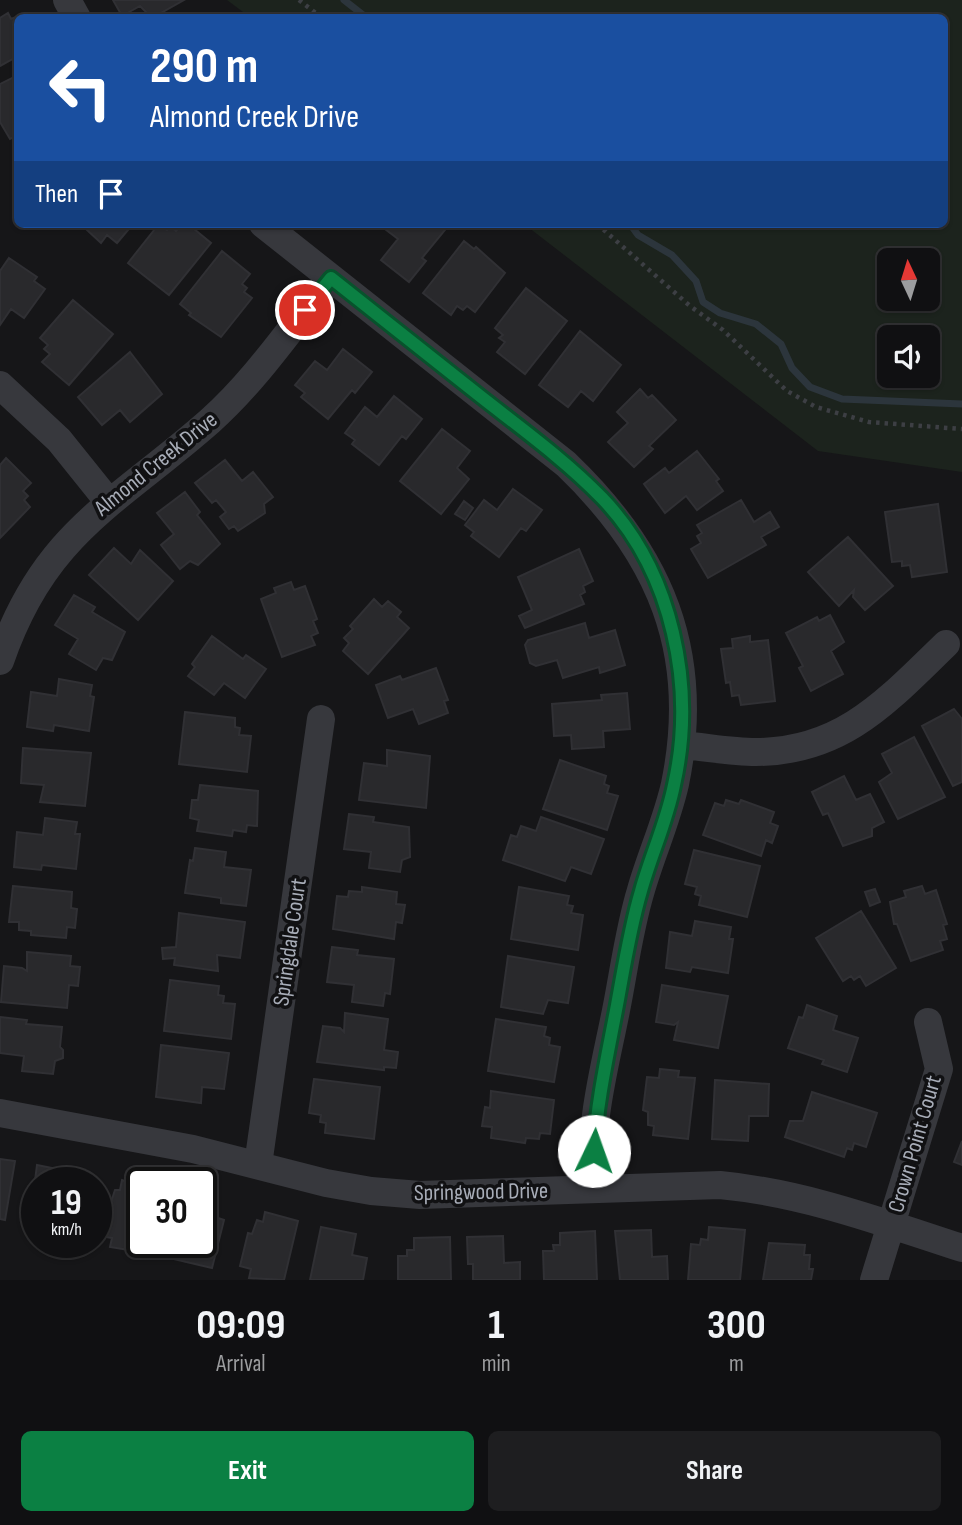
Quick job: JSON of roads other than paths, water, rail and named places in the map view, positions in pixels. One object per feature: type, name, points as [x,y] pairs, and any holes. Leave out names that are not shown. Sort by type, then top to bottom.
[{"type":"street","points":[[268,228],[566,464],[604,500],[629,534],[651,573],[671,626],[682,693],[681,745],[674,787],[640,892],[596,1116],[596,1189]]},
{"type":"street","name":"Almond Creek Drive","points":[[0,661],[10,630],[28,594],[51,559],[78,528],[108,501],[210,421],[238,394],[331,278]]},
{"type":"street","points":[[0,385],[59,440],[108,501]]},
{"type":"street","points":[[681,745],[756,752],[792,749],[823,741],[855,726],[881,707],[946,644]]},
{"type":"street","name":"Springdale Court","points":[[258,1165],[321,719]]},
{"type":"street","name":"Crown Point Court","points":[[874,1280],[939,1069],[928,1022]]},
{"type":"street","name":"Springwood Drive","points":[[0,1113],[193,1149],[337,1185],[408,1194],[720,1185],[760,1189],[800,1196],[962,1248]]},
{"type":"waterway","points":[[344,0],[362,14]]},
{"type":"waterway","points":[[633,228],[638,235],[672,255],[696,281],[703,302],[720,313],[756,324],[781,344],[792,368],[810,387],[842,399],[962,404]]}]
